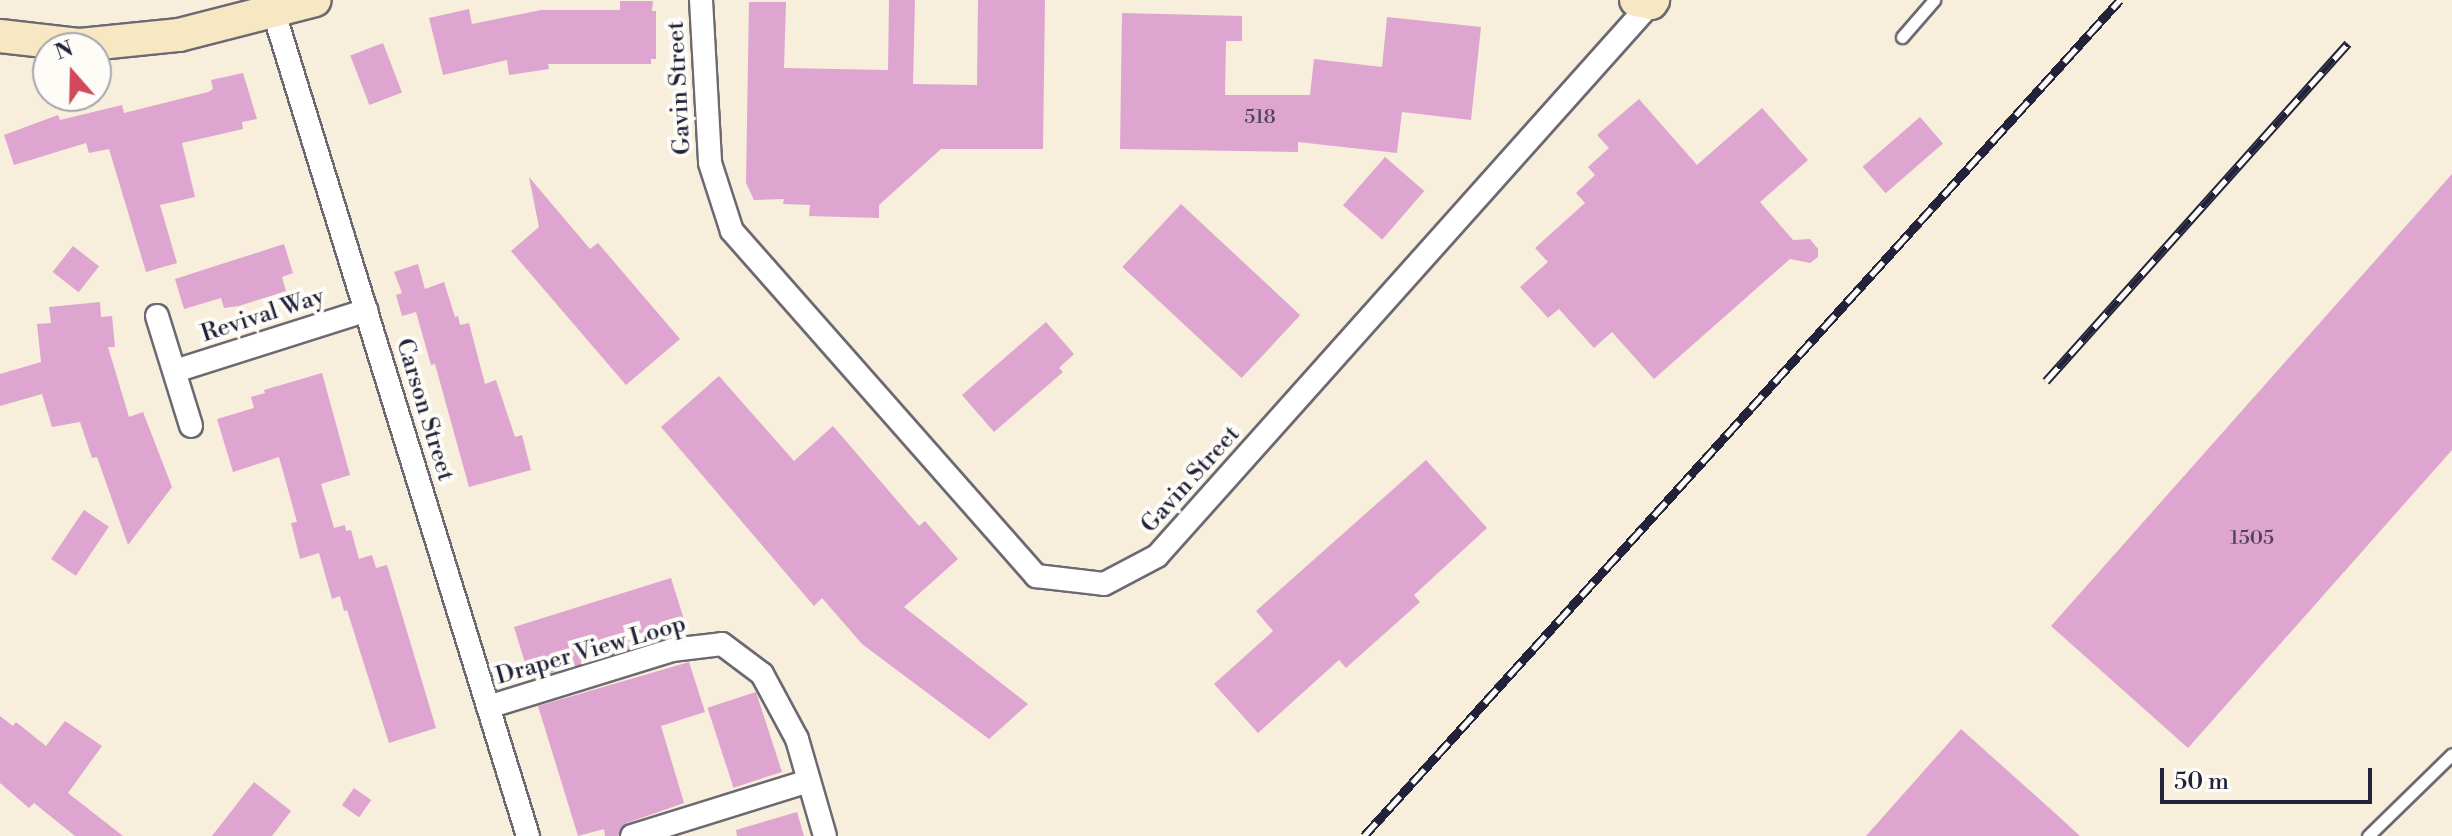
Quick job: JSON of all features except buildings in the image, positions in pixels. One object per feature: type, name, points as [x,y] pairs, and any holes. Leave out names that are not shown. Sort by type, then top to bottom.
[{"type":"street","points":[[0,36],[80,45],[179,35],[272,5],[315,0]]},
{"type":"street","name":"Gavin Street","points":[[701,0],[710,163],[732,231],[1036,576],[1104,584],[1157,556],[1647,1]]},
{"type":"street","name":"Carson Street","points":[[272,5],[528,836]]},
{"type":"street","name":"Revival Way","points":[[175,371],[367,310]]},
{"type":"street","points":[[157,316],[191,426]]},
{"type":"street","name":"Draper View Loop","points":[[488,707],[672,650],[722,644],[762,674],[797,739],[825,836]]},
{"type":"street","points":[[632,836],[809,781]]},
{"type":"lane","points":[[1902,37],[1934,0]]},
{"type":"lane","points":[[2368,836],[2452,754]]},
{"type":"railway","points":[[1364,836],[2120,0]]},
{"type":"railway","points":[[2046,381],[2348,43]]}]
